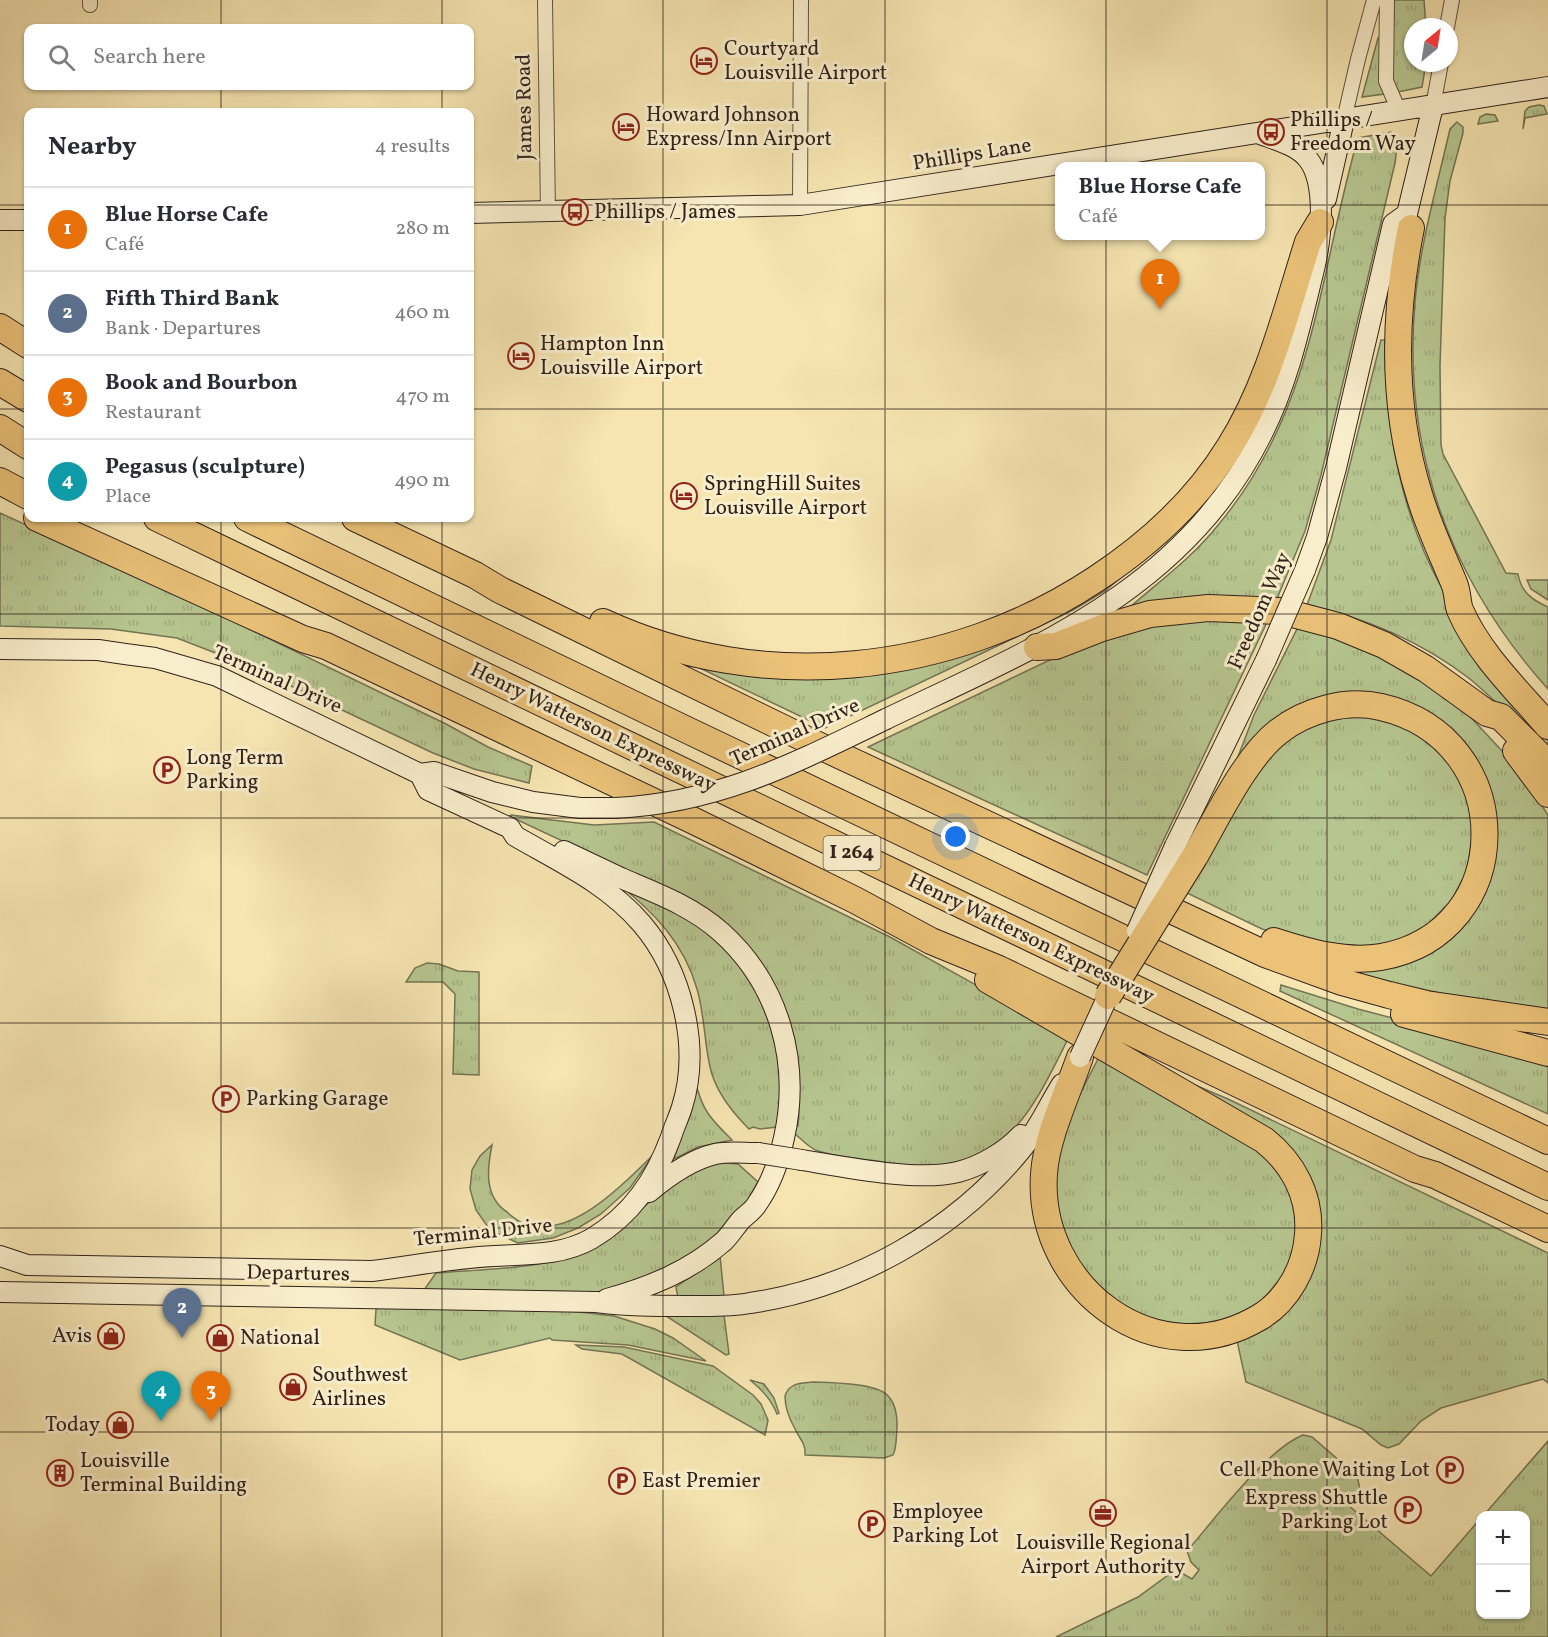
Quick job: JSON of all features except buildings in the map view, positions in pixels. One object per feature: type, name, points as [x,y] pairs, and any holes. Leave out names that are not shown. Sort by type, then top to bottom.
[{"type":"highway","points":[[1409,221],[1399,303],[1397,351],[1400,401],[1409,459],[1418,494],[1455,586],[1460,609],[1488,656],[1548,726]]},
{"type":"highway","points":[[475,575],[507,578],[625,632],[666,647],[760,665],[826,667],[882,663],[945,649],[1000,629],[1063,600],[1114,568],[1175,515],[1212,471],[1235,437],[1260,388],[1308,242],[1320,222]]},
{"type":"highway","points":[[0,327],[24,342]]},
{"type":"highway","points":[[0,382],[24,397]]},
{"type":"highway","points":[[0,428],[24,443]]},
{"type":"highway","points":[[0,481],[24,494]]},
{"type":"highway","points":[[0,500],[24,512]]},
{"type":"highway","points":[[46,522],[303,639],[326,646],[692,820],[855,900],[931,941],[999,969],[1548,1229]]},
{"type":"highway","points":[[82,522],[308,630],[326,646]]},
{"type":"highway","name":"Henry Watterson Expressway","points":[[165,522],[1548,1187]]},
{"type":"highway","name":"Henry Watterson Expressway","points":[[255,522],[1548,1141]]},
{"type":"highway","points":[[364,522],[826,749],[1265,954],[1342,982],[1426,1004],[1548,1022]]},
{"type":"highway","points":[[1455,586],[1469,602],[1495,643],[1548,706]]},
{"type":"highway","points":[[1037,647],[1056,646],[1102,628],[1150,614],[1208,608],[1281,610],[1338,626],[1384,645],[1426,669],[1487,713],[1501,717],[1548,764]]},
{"type":"highway","points":[[1108,996],[1185,851],[1264,746],[1279,732],[1310,714],[1343,705],[1361,704],[1392,709],[1425,724],[1452,747],[1471,774],[1480,794],[1485,845],[1476,880],[1462,906],[1441,928],[1426,939],[1398,953],[1381,957],[1342,958],[1274,941],[1192,908],[1160,904]]},
{"type":"highway","points":[[1487,713],[1493,725],[1516,750],[1548,794]]},
{"type":"highway","points":[[1209,927],[1306,982],[1420,1019],[1548,1053]]},
{"type":"highway","points":[[931,941],[993,984],[1264,1140],[1284,1158],[1305,1197],[1308,1245],[1291,1286],[1277,1304],[1265,1314],[1233,1330],[1212,1335],[1159,1333],[1128,1322],[1108,1310],[1074,1278],[1053,1240],[1045,1210],[1043,1190],[1047,1155],[1080,1057]]},
{"type":"highway","points":[[1391,1066],[1428,1067],[1548,1125]]},
{"type":"highway","points":[[1415,1168],[1431,1185],[1548,1241]]},
{"type":"main road","name":"Phillips Lane","points":[[1082,162],[1548,87]]},
{"type":"main road","name":"Freedom Way","points":[[1185,851],[1317,537],[1336,468],[1393,224],[1409,221],[1433,106]]},
{"type":"main road","points":[[1320,222],[1344,120]]},
{"type":"main road","points":[[1260,134],[1295,148],[1308,159],[1318,178],[1320,222]]},
{"type":"main road","name":"Phillips Lane","points":[[474,213],[801,206],[1055,166]]},
{"type":"main road","points":[[0,220],[24,220]]},
{"type":"main road","name":"Terminal Drive","points":[[0,649],[98,650],[155,658],[217,676],[420,774],[434,772],[492,792],[533,802],[579,808],[666,804],[744,784],[783,768],[1037,647],[1099,611],[1158,567],[1209,515],[1238,475],[1262,434],[1289,366],[1319,246],[1320,222]]},
{"type":"main road","name":"Terminal Drive","points":[[0,1256],[27,1265],[372,1271],[493,1256],[555,1252],[591,1239],[631,1207],[649,1185],[660,1166],[682,1107],[689,1058],[684,1011],[678,988],[657,945],[626,907],[598,884],[516,836],[510,828],[428,790],[420,774]]},
{"type":"main road","points":[[510,828],[519,829],[675,901],[714,926],[739,951],[768,995],[784,1037],[789,1059],[790,1112],[780,1159],[756,1206],[726,1239],[682,1271],[660,1282],[596,1302]]},
{"type":"main road","points":[[596,1302],[648,1307],[732,1306],[790,1295],[844,1277],[912,1245],[954,1216],[1021,1150],[1035,1132],[1047,1107],[1080,1057],[1108,996]]},
{"type":"main road","points":[[631,1207],[678,1170],[701,1158],[717,1154],[758,1153],[910,1175],[958,1172],[983,1162],[1008,1147],[1047,1107]]},
{"type":"main road","name":"Departures","points":[[0,1292],[596,1302]]},
{"type":"street","name":"James Road","points":[[545,0],[548,213]]},
{"type":"street","points":[[801,0],[801,206]]},
{"type":"street","points":[[1344,120],[1374,0]]},
{"type":"street","points":[[1387,0],[1386,81],[1399,111]]},
{"type":"street","points":[[1449,18],[1452,0]]},
{"type":"street","points":[[1433,106],[1439,72]]},
{"type":"green space","points":[[1394,0],[1424,0],[1425,18],[1404,18],[1404,72],[1424,72],[1422,87],[1398,92],[1392,80]]},
{"type":"green space","points":[[1378,38],[1380,38],[1384,94],[1362,97]]},
{"type":"green space","points":[[1544,106],[1547,114],[1525,118],[1523,129],[1525,111],[1529,107]]},
{"type":"green space","points":[[1486,114],[1495,115],[1498,121],[1478,124],[1480,117]]},
{"type":"green space","points":[[1457,122],[1463,127],[1463,133],[1450,181],[1445,218],[1440,366],[1441,445],[1443,454],[1506,573],[1518,574],[1528,595],[1548,607],[1548,689],[1514,647],[1484,603],[1459,558],[1440,510],[1426,461],[1417,410],[1413,357],[1417,280],[1450,129]]},
{"type":"green space","points":[[1391,132],[1397,147],[1395,163],[1321,475],[1305,531],[1276,601],[1129,608],[1198,548],[1219,524],[1251,479],[1276,434],[1295,387],[1310,339],[1358,138]]},
{"type":"green space","points":[[1381,340],[1385,340],[1388,405],[1398,470],[1406,502],[1429,563],[1452,605],[1548,738],[1548,752],[1470,679],[1433,654],[1372,624],[1307,605],[1331,540]]},
{"type":"green space","points":[[0,513],[187,599],[446,724],[488,747],[532,766],[529,783],[474,769],[433,753],[249,666],[177,638],[111,629],[0,626]]},
{"type":"green space","points":[[1132,568],[1105,591],[1073,610],[825,728],[681,659],[865,669]]},
{"type":"green space","points":[[1527,580],[1548,580],[1548,600],[1531,589]]},
{"type":"green space","points":[[1269,618],[1147,875],[868,747],[1104,634],[1155,620]]},
{"type":"green space","points":[[1299,625],[1398,663],[1465,711],[1515,765],[1548,815],[1548,1009],[1444,994],[1366,976],[1324,963],[1418,951],[1491,845],[1431,716],[1405,703],[1366,694],[1236,762],[1254,715]]},
{"type":"green space","points":[[1360,712],[1421,731],[1463,781],[1474,823],[1467,871],[1451,901],[1427,925],[1397,941],[1365,948],[1296,939],[1262,929],[1187,893],[1251,778],[1297,727]]},
{"type":"green space","points":[[509,816],[594,825],[654,822],[890,937],[1069,1037],[1033,1104],[1002,1141],[982,1154],[959,1163],[931,1167],[832,1155],[818,1151],[793,1132],[794,1126],[798,1126],[797,1086],[756,963],[637,876]]},
{"type":"green space","points":[[618,884],[678,912],[709,933],[734,958],[756,990],[775,1037],[782,1090],[777,1127],[749,1129],[726,1102],[711,1071],[700,999],[684,957],[655,917]]},
{"type":"green space","points":[[427,963],[439,964],[458,971],[479,972],[479,1075],[453,1074],[455,994],[443,982],[406,982],[415,968]]},
{"type":"green space","points":[[1281,985],[1358,1009],[1548,1059],[1548,1114],[1280,991]]},
{"type":"green space","points":[[1100,1055],[1259,1146],[1289,1184],[1297,1219],[1295,1249],[1284,1274],[1262,1301],[1248,1311],[1219,1322],[1186,1325],[1144,1317],[1107,1296],[1067,1250],[1049,1180],[1079,1090],[1082,1090]]},
{"type":"green space","points":[[1176,1077],[1228,1099],[1548,1253],[1548,1383],[1543,1379],[1441,1408],[1421,1421],[1399,1444],[1388,1448],[1362,1429],[1246,1382],[1236,1336],[1301,1280],[1312,1196]]},
{"type":"green space","points":[[695,1080],[708,1114],[732,1140],[698,1147],[674,1159],[687,1118]]},
{"type":"green space","points":[[492,1145],[488,1173],[494,1199],[520,1222],[540,1227],[558,1224],[577,1217],[594,1207],[654,1154],[630,1188],[601,1214],[578,1228],[553,1238],[518,1243],[490,1230],[476,1210],[470,1189],[472,1170],[480,1156]]},
{"type":"green space","points":[[713,1162],[738,1164],[758,1182],[740,1213],[716,1239],[681,1264],[630,1285],[597,1292],[424,1290],[436,1273],[543,1263],[583,1253],[609,1237],[679,1177]]},
{"type":"green space","points":[[720,1256],[724,1296],[678,1298],[676,1287]]},
{"type":"green space","points":[[376,1309],[571,1311],[614,1316],[655,1329],[673,1338],[706,1361],[628,1345],[552,1340],[550,1338],[460,1360],[375,1325]]},
{"type":"green space","points":[[724,1315],[729,1354],[726,1355],[666,1316]]},
{"type":"green space","points":[[576,1345],[624,1347],[713,1366],[753,1395],[761,1404],[768,1420],[765,1435],[622,1354],[582,1349]]},
{"type":"green space","points":[[750,1380],[764,1384],[774,1398],[779,1413],[777,1414],[766,1395]]},
{"type":"green space","points":[[813,1382],[871,1387],[891,1399],[897,1416],[893,1455],[884,1458],[805,1455],[803,1444],[788,1413],[785,1396],[792,1386]]},
{"type":"green space","name":"Express Shuttle Parking Lot","points":[[1303,1435],[1312,1437],[1357,1476],[1360,1489],[1348,1505],[1431,1576],[1476,1524],[1476,1619],[1530,1619],[1530,1511],[1487,1511],[1548,1441],[1548,1637],[1056,1637],[1138,1597],[1171,1573],[1180,1572],[1192,1579],[1199,1570],[1191,1562],[1187,1551],[1258,1470],[1289,1443]]},
{"type":"place","name":"Courtyard Louisville Airport","points":[[704,61]]},
{"type":"place","name":"Howard Johnson Express/Inn Airport","points":[[626,127]]},
{"type":"place","name":"Phillips / Freedom Way","points":[[1271,132]]},
{"type":"place","name":"Phillips / James","points":[[575,212]]},
{"type":"place","name":"Blue Horse Cafe","points":[[1160,309]]},
{"type":"place","name":"Hampton Inn Louisville Airport","points":[[521,356]]},
{"type":"place","name":"SpringHill Suites Louisville Airport","points":[[684,496]]},
{"type":"place","name":"Long Term Parking","points":[[167,770]]},
{"type":"place","name":"Parking Garage","points":[[226,1099]]},
{"type":"place","name":"Avis","points":[[111,1336]]},
{"type":"place","name":"Fifth Third Bank","points":[[182,1338]]},
{"type":"place","name":"National","points":[[220,1338]]},
{"type":"place","name":"Southwest Airlines","points":[[293,1387]]},
{"type":"place","name":"Pegasus (sculpture)","points":[[161,1421]]},
{"type":"place","name":"Book and Bourbon","points":[[211,1421]]},
{"type":"place","name":"Today","points":[[120,1425]]},
{"type":"place","name":"Cell Phone Waiting Lot","points":[[1450,1470]]},
{"type":"place","name":"Louisville Terminal Building","points":[[60,1473]]},
{"type":"place","name":"East Premier","points":[[622,1481]]},
{"type":"place","name":"Express Shuttle Parking Lot","points":[[1408,1510]]},
{"type":"place","name":"Louisville Regional Airport Authority","points":[[1103,1513]]},
{"type":"place","name":"Employee Parking Lot","points":[[872,1524]]}]
